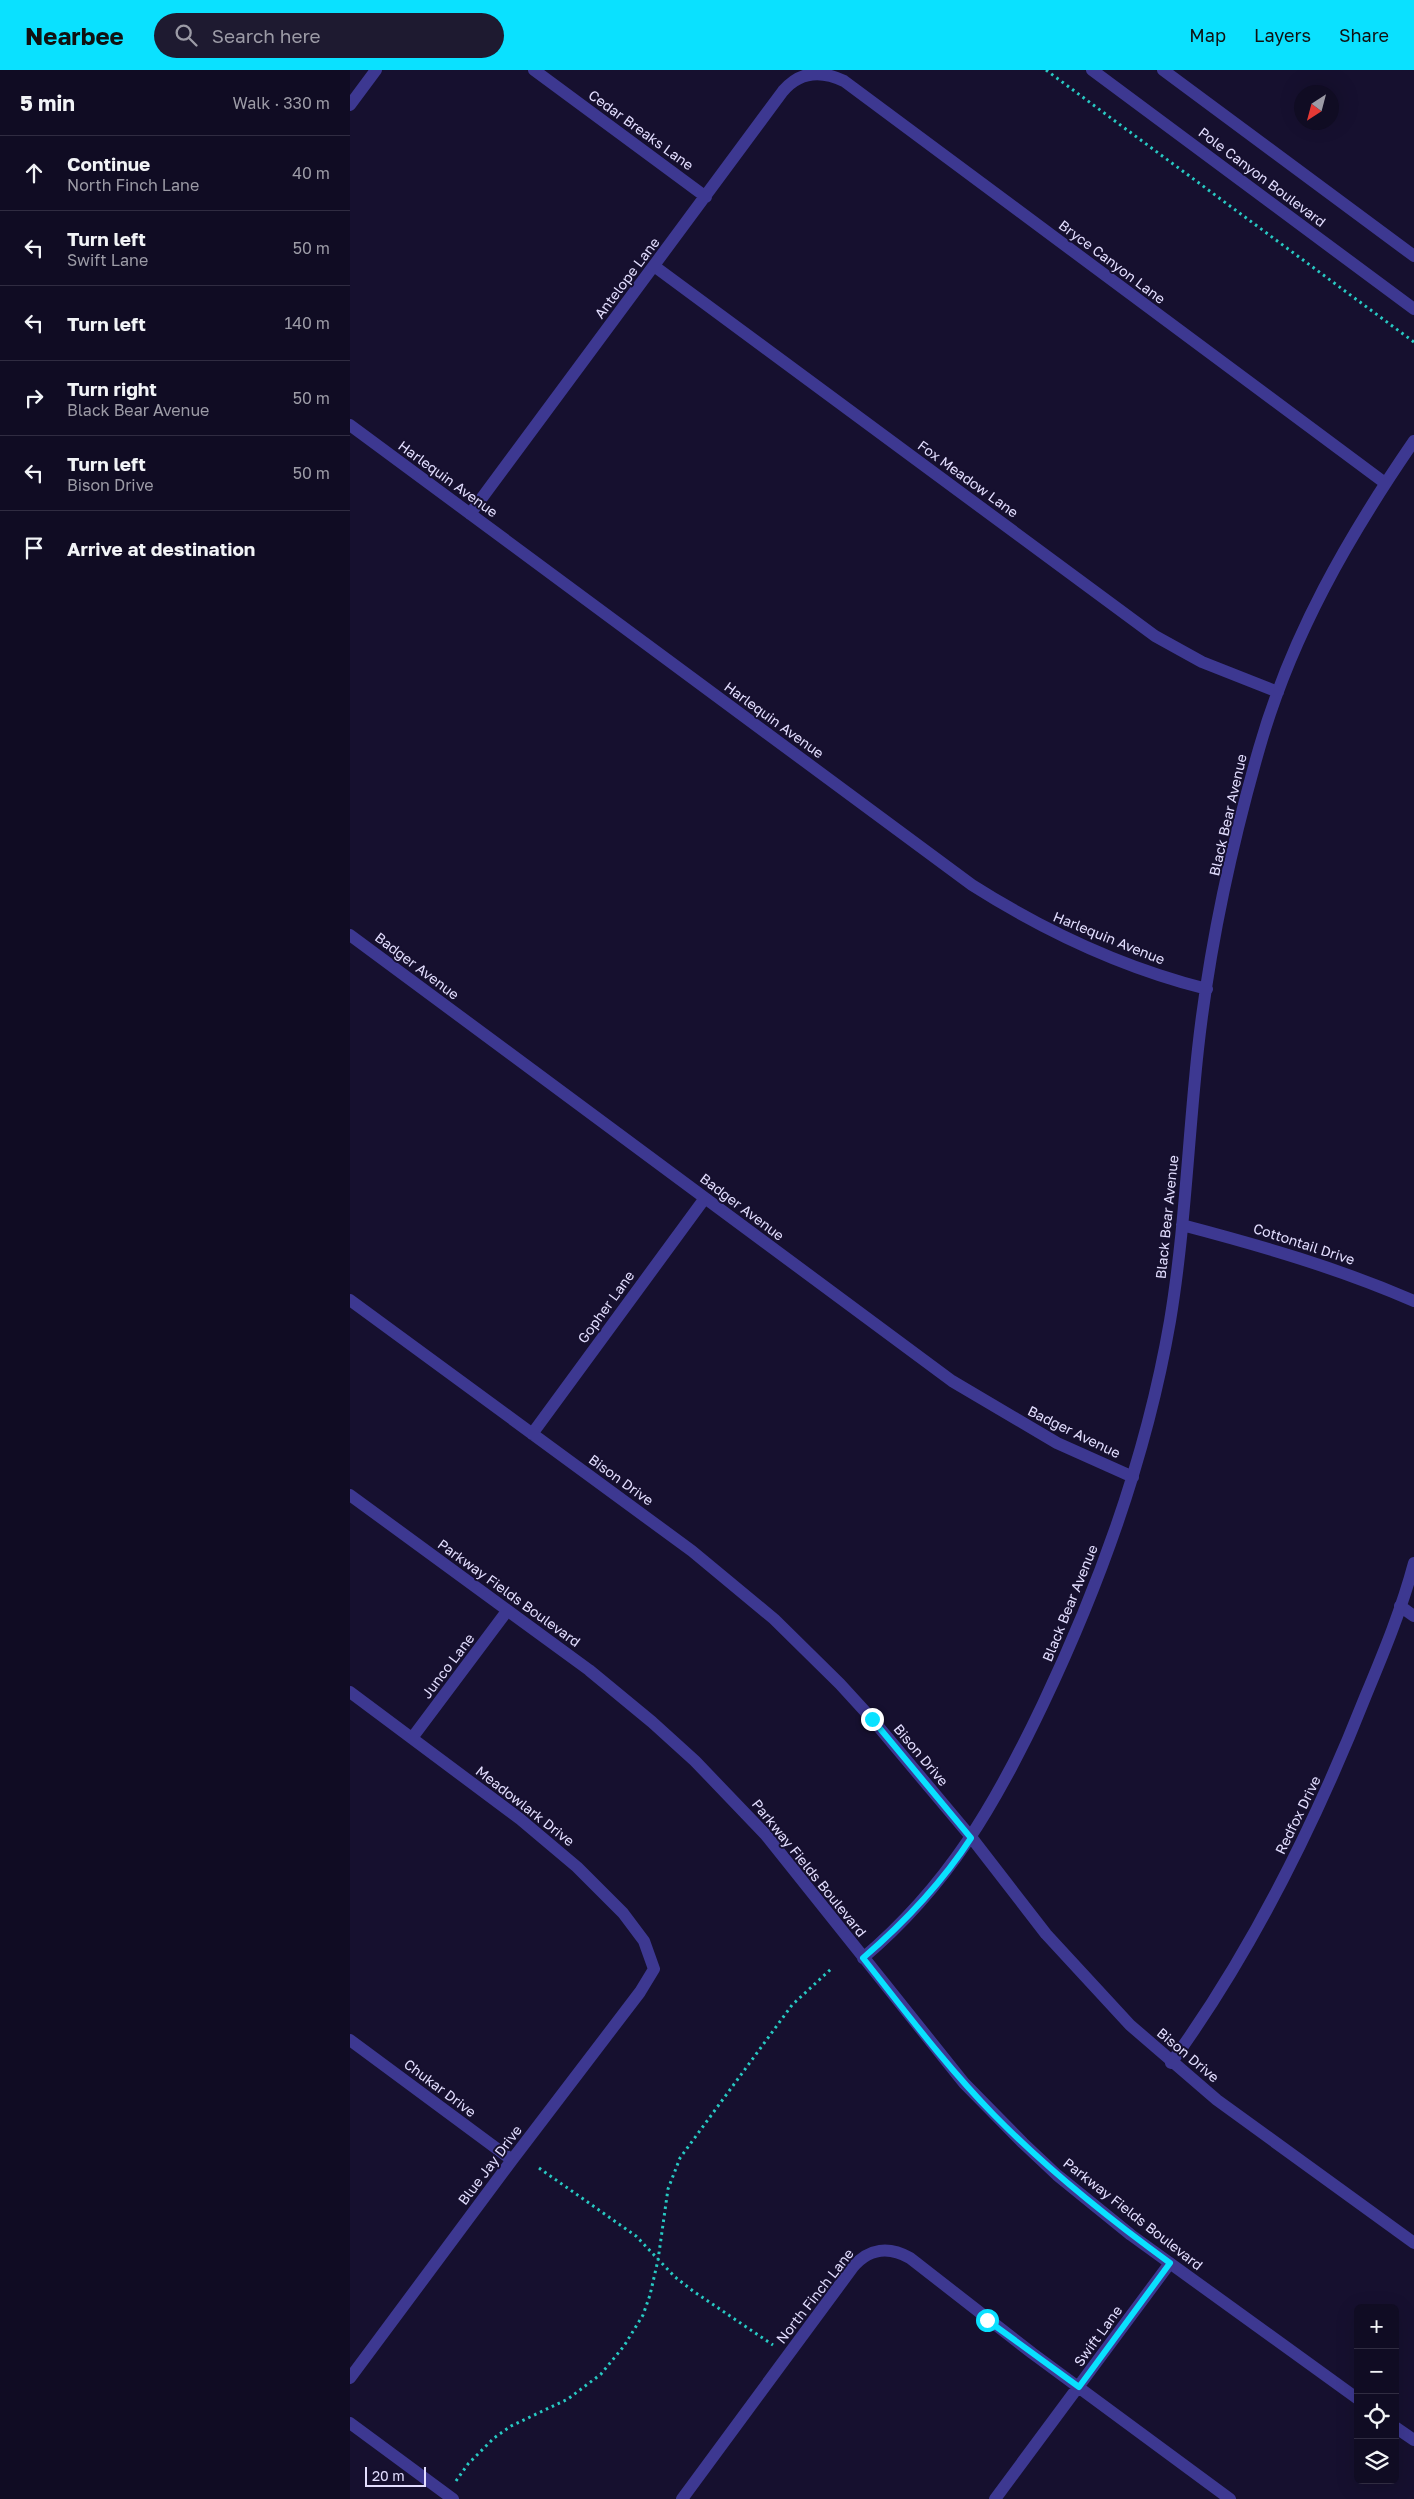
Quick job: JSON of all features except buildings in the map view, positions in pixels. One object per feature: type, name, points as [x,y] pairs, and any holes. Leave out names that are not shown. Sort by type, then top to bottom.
[{"type":"street","points":[[350,105],[376,70]]},
{"type":"street","name":"Cedar Breaks Lane","points":[[534,70],[706,197]]},
{"type":"street","name":"Pole Canyon Boulevard","points":[[1092,70],[1414,309]]},
{"type":"street","name":"Pole Canyon Boulevard","points":[[1163,70],[1414,256]]},
{"type":"street","name":"Antelope Lane","points":[[470,514],[788,84],[804,75],[817,72]]},
{"type":"street","name":"Bryce Canyon Lane","points":[[817,72],[834,76],[844,81],[1385,483]]},
{"type":"street","name":"Fox Meadow Lane","points":[[654,266],[1155,636],[1202,662],[1278,692]]},
{"type":"street","name":"Harlequin Avenue","points":[[350,426],[972,886],[1066,939],[1134,967],[1207,989]]},
{"type":"street","name":"Black Bear Avenue","points":[[863,1958],[909,1917],[933,1890],[971,1838],[1008,1774],[1064,1661],[1096,1582],[1133,1477],[1155,1393],[1169,1324],[1182,1225],[1199,1046],[1207,989],[1231,865],[1259,747],[1278,692],[1318,596],[1338,558],[1414,441]]},
{"type":"street","name":"Badger Avenue","points":[[350,935],[960,1386],[1057,1443],[1133,1477]]},
{"type":"street","name":"Gopher Lane","points":[[532,1434],[705,1198]]},
{"type":"street","name":"Cottontail Drive","points":[[1182,1225],[1329,1266],[1414,1302]]},
{"type":"street","name":"Bison Drive","points":[[350,1300],[692,1551],[774,1619],[840,1684],[971,1838],[1076,1969],[1130,2025],[1217,2100],[1414,2243]]},
{"type":"street","name":"Parkway Fields Boulevard","points":[[350,1495],[621,1695],[695,1761],[764,1834],[942,2057],[1016,2137],[1094,2206],[1354,2396]]},
{"type":"street","name":"Redfox Drive","points":[[1171,2062],[1240,1959],[1299,1849],[1350,1736],[1400,1606],[1414,1563]]},
{"type":"street","points":[[1400,1606],[1414,1616]]},
{"type":"street","name":"Junco Lane","points":[[412,1738],[507,1611]]},
{"type":"street","name":"Meadowlark Drive","points":[[350,1692],[520,1819],[577,1867],[623,1913],[639,1934],[644,1941],[654,1969]]},
{"type":"street","name":"Blue Jay Drive","points":[[350,2378],[640,1992],[654,1969]]},
{"type":"street","name":"Chukar Drive","points":[[350,2040],[512,2160]]},
{"type":"street","name":"North Finch Lane","points":[[682,2499],[858,2260],[872,2252],[890,2250],[910,2258],[1230,2499]]},
{"type":"street","name":"Swift Lane","points":[[996,2499],[1170,2263]]},
{"type":"street","points":[[350,2423],[451,2497]]},
{"type":"street","points":[[1399,2429],[1414,2440]]},
{"type":"path","points":[[1046,70],[1414,342]]},
{"type":"path","points":[[451,2497],[468,2464],[494,2438],[511,2426],[568,2400],[601,2374],[624,2346],[643,2315],[658,2260],[668,2189],[680,2158],[792,2005],[819,1978],[831,1969]]},
{"type":"path","points":[[539,2168],[636,2236],[658,2260],[693,2292],[773,2345]]},
{"type":"route","points":[[872,1719],[971,1838],[933,1890],[909,1917],[863,1958],[936,2050],[993,2114],[1022,2143],[1094,2206],[1170,2263],[1079,2387],[987,2320]]}]
